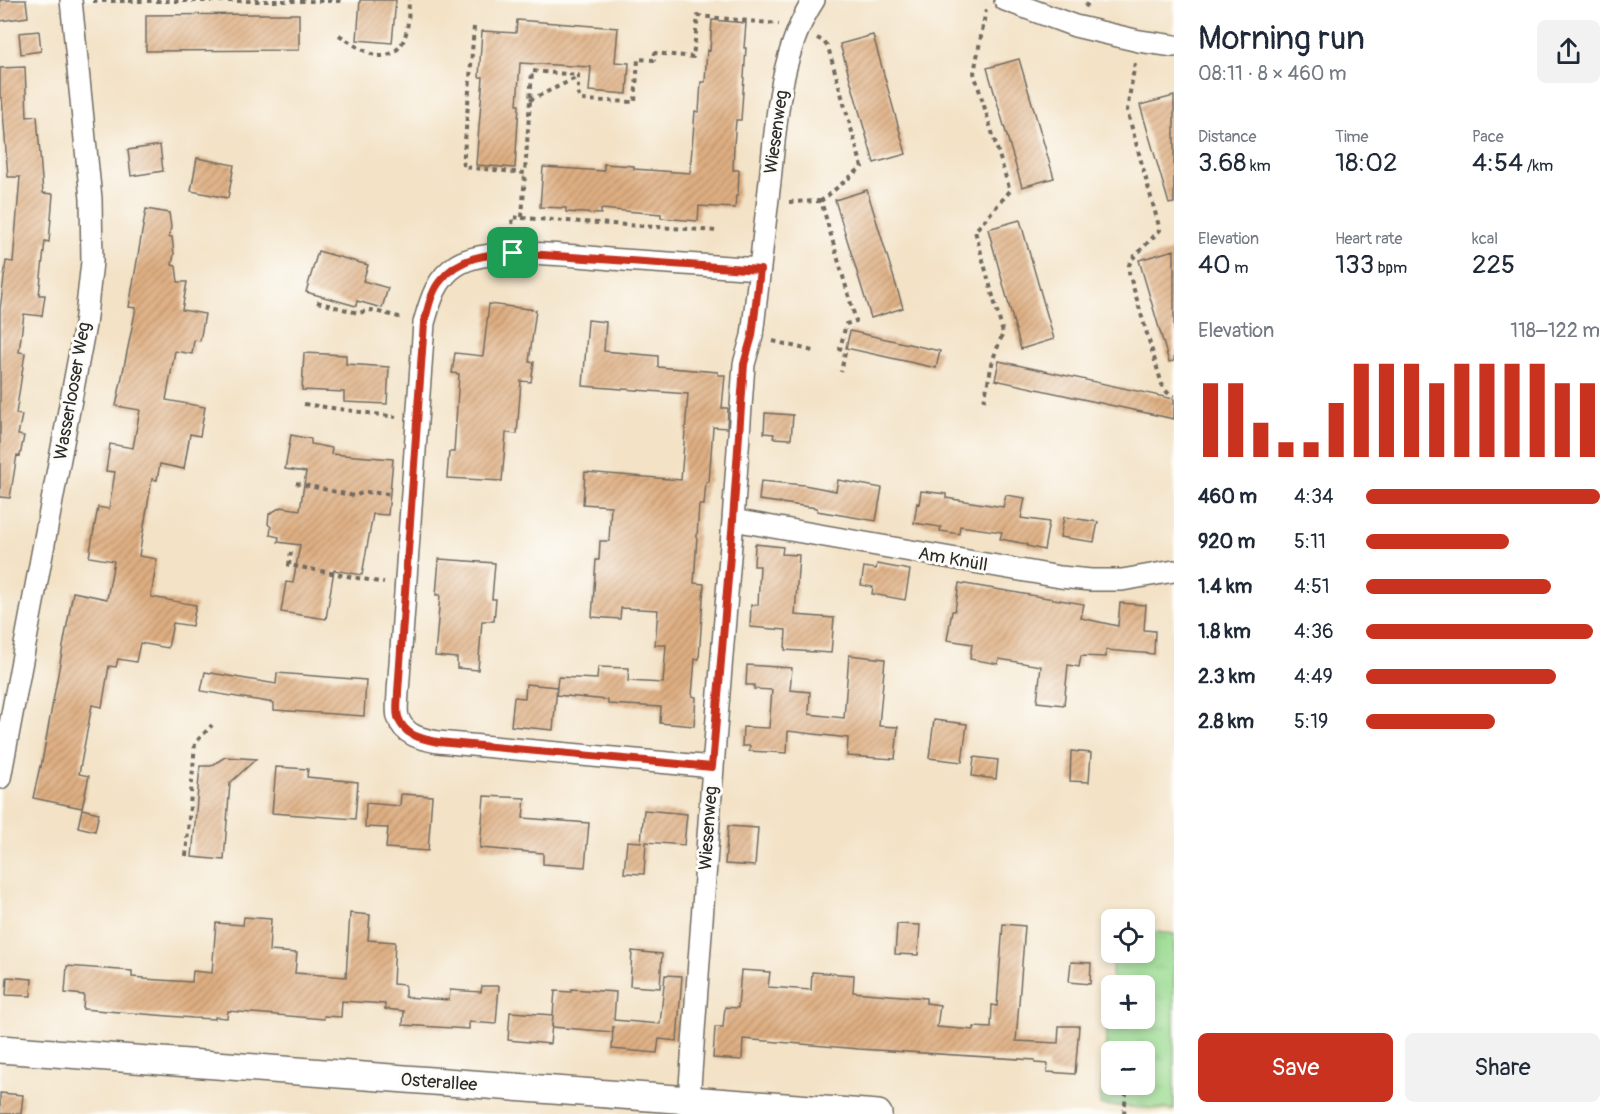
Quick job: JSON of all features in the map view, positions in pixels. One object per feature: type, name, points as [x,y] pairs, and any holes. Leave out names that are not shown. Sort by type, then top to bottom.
[{"type":"street","name":"Wiesenweg","points":[[689,1100],[712,767],[744,364],[752,336],[779,97],[797,31],[814,0]]},
{"type":"street","points":[[1005,0],[1075,26],[1139,42],[1174,46]]},
{"type":"street","name":"Wasserlooser Weg","points":[[0,778],[85,325],[92,262],[91,199],[71,1]]},
{"type":"street","points":[[712,767],[438,742],[418,738],[405,729],[398,717],[398,692],[424,323],[429,303],[440,280],[457,265],[481,255],[513,253],[760,270]]},
{"type":"street","name":"Am Knüll","points":[[733,520],[1060,577],[1122,580],[1174,571]]},
{"type":"street","name":"Osterallee","points":[[0,1049],[689,1100],[760,1110],[878,1114]]},
{"type":"path","points":[[339,36],[373,55],[384,56],[395,52],[406,35],[409,0]]},
{"type":"path","points":[[984,401],[993,359],[1003,333],[975,231],[1010,191],[974,73],[988,0]]},
{"type":"path","points":[[71,1],[342,1]]},
{"type":"path","points":[[522,218],[532,71],[578,75],[578,94],[582,100],[635,102],[638,59],[654,60],[655,53],[693,57],[698,16],[786,25],[823,41],[828,47],[862,167],[820,201],[767,202]]},
{"type":"path","points":[[474,27],[463,167],[525,172]]},
{"type":"path","points":[[1139,42],[1126,110],[1160,230],[1129,265],[1163,388],[1174,396]]},
{"type":"path","points":[[530,100],[578,77]]},
{"type":"path","points":[[820,201],[856,321],[846,324],[840,349],[845,353],[841,372]]},
{"type":"path","points":[[513,253],[512,217],[717,231]]},
{"type":"path","points":[[317,302],[358,313],[371,310],[424,323]]},
{"type":"path","points":[[752,336],[813,351]]},
{"type":"path","points":[[304,404],[388,416]]},
{"type":"path","points":[[296,483],[354,496],[365,492]]},
{"type":"path","points":[[291,552],[289,565],[405,587]]},
{"type":"path","points":[[186,856],[195,743],[212,724]]},
{"type":"path","points":[[1124,1114],[1126,1095]]},
{"type":"green space","points":[[1155,932],[1174,934],[1174,1110],[1100,1105],[1101,1094],[1155,1095],[1155,1041],[1106,1041],[1107,1029],[1155,1029],[1155,975],[1112,975],[1113,963],[1155,963]]},
{"type":"building","points":[[0,0],[26,0],[28,17],[0,21]]},
{"type":"building","points":[[360,0],[396,0],[392,43],[357,40]]},
{"type":"building","points":[[299,14],[299,50],[146,51],[146,15]]},
{"type":"building","points":[[517,20],[618,28],[615,62],[629,63],[627,94],[589,91],[591,67],[520,63],[515,168],[476,165],[483,77],[479,77],[482,31],[516,33]]},
{"type":"building","points":[[712,20],[746,23],[741,120],[736,120],[734,145],[733,170],[739,170],[735,208],[699,206],[698,221],[661,218],[661,214],[601,209],[601,214],[566,212],[566,208],[540,207],[543,167],[604,171],[604,164],[634,166],[634,169],[690,173],[695,111],[699,112],[701,82],[705,82]]},
{"type":"building","points":[[39,31],[41,51],[21,54],[19,33]]},
{"type":"building","points":[[873,35],[906,154],[874,163],[840,44]]},
{"type":"building","points":[[1019,59],[1054,178],[1022,187],[987,68]]},
{"type":"building","points":[[25,67],[27,117],[37,116],[43,193],[53,194],[49,242],[45,241],[39,295],[45,295],[42,316],[24,314],[19,352],[25,353],[16,414],[22,415],[18,435],[24,436],[20,456],[17,455],[10,498],[0,497],[0,310],[6,261],[13,262],[20,177],[8,177],[2,98],[0,98],[0,68]]},
{"type":"building","points":[[1174,96],[1174,203],[1169,204],[1140,105]]},
{"type":"building","points":[[160,145],[163,171],[131,176],[128,150]]},
{"type":"building","points":[[197,158],[234,165],[228,198],[191,191]]},
{"type":"building","points":[[867,190],[903,308],[871,318],[835,200]]},
{"type":"building","points":[[146,209],[169,213],[171,227],[169,237],[172,237],[174,254],[172,265],[176,266],[178,282],[187,282],[182,310],[205,314],[200,341],[194,340],[192,354],[175,351],[166,400],[205,407],[200,436],[190,434],[184,469],[160,464],[157,480],[152,479],[139,556],[157,559],[151,597],[196,605],[192,626],[173,623],[168,648],[140,643],[136,662],[118,659],[116,667],[109,666],[102,707],[92,705],[79,774],[89,776],[82,808],[33,798],[41,767],[73,592],[107,599],[114,561],[89,557],[98,507],[109,509],[115,472],[106,471],[110,444],[133,448],[140,410],[116,406],[136,308],[129,307]]},
{"type":"building","points":[[1020,220],[1054,339],[1021,349],[988,229]]},
{"type":"building","points":[[1174,250],[1174,361],[1169,362],[1139,260]]},
{"type":"building","points":[[318,251],[368,265],[363,281],[388,288],[382,308],[357,301],[356,306],[306,292]]},
{"type":"building","points":[[489,304],[536,310],[529,362],[534,362],[531,382],[521,381],[517,434],[506,433],[502,481],[447,478],[449,452],[454,452],[459,374],[452,373],[455,353],[483,356]]},
{"type":"building","points":[[588,320],[606,322],[604,351],[658,356],[658,367],[718,372],[718,375],[725,375],[722,408],[728,408],[727,428],[713,427],[709,482],[706,482],[704,505],[699,505],[694,583],[704,584],[699,659],[695,659],[692,696],[696,697],[694,726],[660,723],[661,707],[608,704],[608,700],[556,695],[558,677],[597,679],[598,667],[629,668],[628,681],[663,683],[666,645],[655,645],[658,610],[621,608],[620,619],[592,617],[596,560],[599,560],[600,541],[609,541],[611,506],[583,504],[585,472],[681,480],[688,394],[583,386]]},
{"type":"building","points":[[850,331],[940,351],[936,368],[846,348]]},
{"type":"building","points":[[304,353],[346,355],[346,364],[389,367],[387,404],[344,402],[344,392],[302,390]]},
{"type":"building","points":[[999,361],[1174,399],[1174,419],[995,380]]},
{"type":"building","points":[[765,413],[793,415],[791,439],[773,438],[774,434],[764,433]]},
{"type":"building","points":[[291,435],[311,439],[311,444],[332,448],[331,454],[393,459],[388,515],[373,514],[362,575],[334,570],[326,619],[281,612],[286,582],[293,583],[300,545],[278,542],[279,537],[270,535],[271,527],[268,524],[269,514],[281,507],[300,510],[306,472],[285,469]]},
{"type":"building","points":[[838,480],[882,488],[876,521],[817,511],[817,508],[759,500],[761,481],[836,491]]},
{"type":"building","points":[[921,491],[946,494],[946,498],[1003,507],[1006,495],[1025,498],[1021,518],[1049,522],[1044,550],[1000,539],[1002,532],[960,526],[959,534],[940,531],[941,527],[914,523]]},
{"type":"building","points":[[1064,517],[1098,522],[1094,542],[1060,537]]},
{"type":"building","points":[[755,544],[783,547],[782,554],[799,555],[795,615],[834,618],[831,653],[785,650],[786,630],[750,627],[751,605],[758,605],[760,566],[754,566]]},
{"type":"building","points":[[439,559],[495,563],[492,599],[496,599],[494,621],[482,621],[478,670],[457,668],[457,658],[435,656],[440,595],[436,595]]},
{"type":"building","points":[[877,564],[910,570],[905,600],[872,594],[873,587],[861,585],[864,567],[876,569]]},
{"type":"building","points":[[959,583],[1084,604],[1081,618],[1118,626],[1120,603],[1146,605],[1144,630],[1155,631],[1154,654],[1106,650],[1106,657],[1081,656],[1079,667],[1068,665],[1064,705],[1037,702],[1041,666],[999,659],[998,664],[970,659],[972,644],[947,640],[952,611],[955,611]]},
{"type":"building","points":[[849,655],[885,659],[879,726],[898,727],[895,759],[847,756],[848,738],[788,731],[787,753],[749,751],[750,746],[742,746],[743,727],[769,728],[772,690],[754,689],[754,685],[746,685],[747,665],[792,668],[790,690],[810,692],[809,714],[844,718]]},
{"type":"building","points":[[205,672],[276,684],[277,673],[366,680],[364,716],[274,710],[274,703],[201,691]]},
{"type":"building","points":[[526,684],[557,687],[553,730],[511,726],[514,697],[525,698]]},
{"type":"building","points":[[934,720],[967,724],[962,762],[929,758]]},
{"type":"building","points":[[1071,751],[1091,753],[1089,782],[1070,781]]},
{"type":"building","points":[[225,757],[256,759],[230,783],[224,860],[192,857],[200,766],[211,766]]},
{"type":"building","points":[[974,757],[998,760],[996,779],[972,776]]},
{"type":"building","points":[[276,767],[308,769],[307,777],[358,782],[355,819],[272,813]]},
{"type":"building","points":[[401,794],[432,796],[428,851],[386,848],[388,828],[365,827],[366,803],[400,806]]},
{"type":"building","points":[[484,796],[525,798],[523,818],[589,823],[585,867],[543,864],[543,853],[480,848]]},
{"type":"building","points":[[82,809],[99,813],[95,831],[78,827]]},
{"type":"building","points":[[644,810],[687,814],[684,845],[646,842],[644,874],[624,873],[627,841],[641,842]]},
{"type":"building","points":[[728,826],[758,828],[755,866],[725,864]]},
{"type":"building","points":[[350,913],[370,915],[368,940],[395,942],[393,984],[405,985],[405,997],[449,1000],[450,990],[481,992],[482,986],[499,986],[496,1024],[469,1022],[469,1029],[403,1025],[404,1011],[385,1009],[385,1004],[342,1001],[341,1017],[324,1016],[324,1019],[228,1011],[227,1018],[193,1018],[83,1009],[84,995],[65,993],[67,966],[132,971],[132,977],[192,982],[193,971],[212,973],[216,923],[243,925],[244,917],[271,919],[269,951],[297,953],[295,973],[346,977]]},
{"type":"building","points":[[897,924],[920,925],[918,955],[895,954]]},
{"type":"building","points":[[1003,924],[1025,926],[1016,1041],[1058,1043],[1059,1026],[1079,1026],[1075,1074],[1047,1072],[1048,1064],[1035,1063],[1035,1060],[743,1039],[742,1060],[713,1058],[715,1027],[723,1027],[725,1007],[738,1008],[741,970],[770,972],[768,987],[811,990],[812,972],[854,975],[853,992],[926,998],[926,1003],[940,1005],[937,1027],[974,1030],[974,1027],[991,1028],[992,1005],[997,1006]]},
{"type":"building","points":[[632,951],[662,954],[660,988],[630,986]]},
{"type":"building","points":[[1071,962],[1091,963],[1090,984],[1069,982]]},
{"type":"building","points":[[665,975],[682,976],[677,1041],[659,1039],[657,1053],[612,1049],[613,1032],[552,1027],[555,991],[571,992],[571,989],[616,992],[614,1020],[660,1024]]},
{"type":"building","points":[[7,977],[32,979],[31,996],[6,995]]},
{"type":"building","points":[[510,1012],[553,1015],[550,1044],[508,1040]]},
{"type":"building","points":[[0,1093],[23,1095],[21,1114],[0,1114]]},
{"type":"route","points":[[513,253],[760,270],[752,336],[744,364],[712,767],[438,742],[418,738],[405,729],[398,717],[424,323],[429,303],[440,280],[457,265],[481,255],[513,253]]}]
